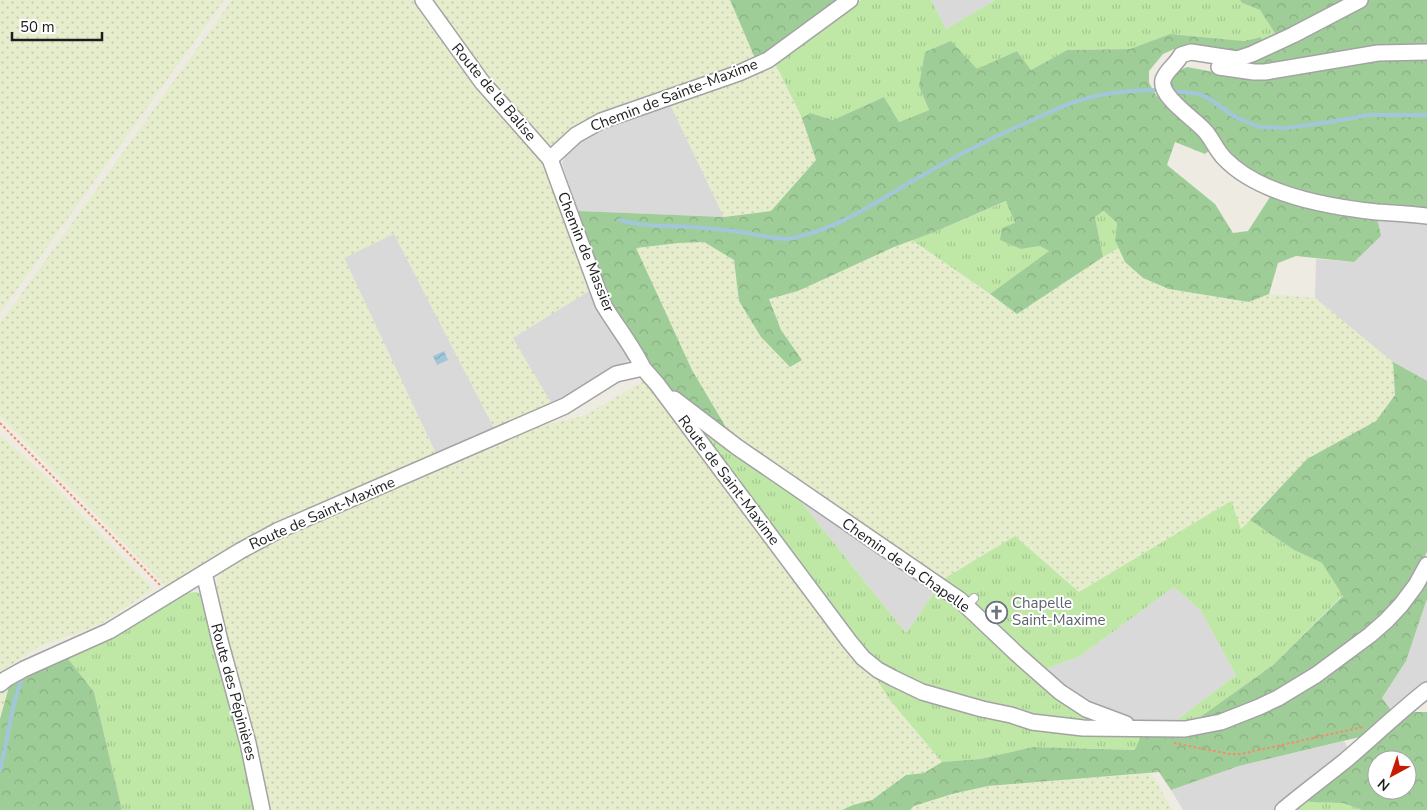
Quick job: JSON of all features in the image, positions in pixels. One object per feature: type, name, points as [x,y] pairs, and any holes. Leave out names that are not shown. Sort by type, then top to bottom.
[{"type":"street","name":"Route de la Balise","points":[[423,0],[482,82],[550,159]]},
{"type":"street","name":"Chemin de Sainte-Maxime","points":[[550,159],[576,134],[601,120],[722,79],[768,60],[850,0]]},
{"type":"street","points":[[1360,0],[1293,35],[1252,54],[1236,59],[1191,52],[1181,55],[1163,80],[1166,92],[1206,131],[1215,148],[1225,159],[1241,173],[1267,187],[1290,195],[1355,209],[1427,216]]},
{"type":"street","points":[[1178,61],[1191,60],[1226,68],[1265,72],[1378,53],[1427,52]]},
{"type":"street","name":"Chemin de Massier","points":[[550,159],[603,304],[643,368]]},
{"type":"street","name":"Route de Saint-Maxime","points":[[0,684],[19,671],[109,630],[240,551],[277,531],[312,514],[565,406],[616,374],[643,368],[661,389],[849,641],[864,658],[878,670],[922,692],[1032,722],[1083,728],[1184,729],[1206,726],[1229,719],[1278,698],[1316,675],[1370,635],[1401,605],[1416,585],[1427,565]]},
{"type":"street","name":"Chemin de la Chapelle","points":[[661,389],[737,447],[960,600],[970,602],[1017,654],[1060,692],[1086,709],[1137,728]]},
{"type":"street","name":"Route des Pépinières","points":[[204,574],[248,743],[262,810]]},
{"type":"street","points":[[1283,810],[1427,690]]},
{"type":"path","points":[[0,423],[168,595]]},
{"type":"path","points":[[1169,742],[1229,754],[1242,754],[1376,724],[1384,727]]},
{"type":"shaded area","points":[[931,0],[995,0],[946,29]]},
{"type":"shaded area","points":[[669,102],[724,217],[578,211],[562,163],[567,153],[593,132]]},
{"type":"shaded area","points":[[1377,218],[1427,219],[1427,391],[1315,298],[1316,259],[1354,262]]},
{"type":"shaded area","points":[[394,233],[495,430],[437,456],[344,258]]},
{"type":"shaded area","points":[[589,291],[633,357],[568,403],[554,408],[512,338]]},
{"type":"shaded area","points":[[794,493],[936,590],[906,633]]},
{"type":"shaded area","points":[[1174,587],[1201,611],[1236,675],[1173,723],[1141,724],[1086,707],[1041,671],[1080,656]]},
{"type":"shaded area","points":[[1427,599],[1427,686],[1394,714],[1382,698],[1406,661]]},
{"type":"shaded area","points":[[1344,741],[1350,752],[1279,810],[1183,810],[1171,790],[1239,766]]},
{"type":"green space","points":[[0,0],[224,0],[0,313]]},
{"type":"green space","points":[[232,0],[416,0],[543,161],[589,291],[513,338],[554,408],[495,430],[394,234],[344,258],[437,456],[170,590],[0,416],[0,324]]},
{"type":"green space","points":[[428,0],[730,0],[755,58],[714,76],[586,122],[553,145],[548,145],[507,105]]},
{"type":"green space","points":[[730,0],[843,0],[771,51],[755,58]]},
{"type":"green space","points":[[861,0],[931,0],[946,29],[995,0],[1240,0],[1242,3],[1260,10],[1278,38],[1263,44],[1261,37],[1244,41],[1170,34],[1130,49],[1067,50],[1031,70],[1017,51],[977,70],[919,86],[929,110],[899,122],[884,97],[833,120],[810,113],[802,118],[775,63]]},
{"type":"green space","points":[[1240,0],[1345,0],[1278,38],[1260,10],[1242,3]]},
{"type":"green space","points":[[1365,0],[1427,0],[1427,47],[1259,66],[1242,66]]},
{"type":"green space","points":[[1170,34],[1244,41],[1261,37],[1263,44],[1242,53],[1227,53],[1181,46],[1163,54],[1149,71],[1149,83],[1156,95],[1195,128],[1211,149],[1205,154],[1175,142],[1167,165],[1215,204],[1233,233],[1248,231],[1270,197],[1310,208],[1377,218],[1381,236],[1354,262],[1296,256],[1278,263],[1269,294],[1249,302],[1169,289],[1143,278],[1125,262],[1115,240],[1117,223],[1104,211],[1095,217],[1103,257],[1017,314],[990,294],[1049,251],[1040,246],[1021,249],[1000,240],[1002,228],[1015,223],[1006,201],[894,247],[798,291],[769,299],[781,330],[802,360],[790,367],[761,337],[739,301],[734,260],[704,242],[636,248],[692,370],[727,429],[721,430],[671,391],[653,371],[611,306],[578,211],[724,217],[771,211],[816,160],[802,118],[810,113],[833,120],[884,97],[899,122],[929,110],[919,86],[925,52],[951,41],[977,69],[1017,51],[1031,70],[1067,50],[1130,49]]},
{"type":"green space","points":[[1427,58],[1427,211],[1318,198],[1284,190],[1242,168],[1173,95],[1170,86],[1172,78],[1180,70],[1187,67],[1224,74],[1367,60]]},
{"type":"green space","points":[[775,63],[802,118],[816,160],[771,211],[724,217],[669,102]]},
{"type":"green space","points":[[1007,201],[1015,223],[1021,249],[1040,246],[1049,251],[990,294],[912,240],[932,233]]},
{"type":"green space","points":[[1105,211],[1117,223],[1115,240],[1119,248],[1103,257],[1095,217]]},
{"type":"green space","points":[[912,240],[1017,314],[1119,248],[1125,262],[1249,302],[1269,294],[1315,298],[1393,362],[1395,395],[1376,421],[1307,459],[1241,530],[1231,502],[1078,592],[1015,536],[940,581],[738,442],[727,429],[692,370],[635,248],[704,242],[734,260],[739,301],[790,367],[802,360],[781,330],[769,299],[798,291]]},
{"type":"green space","points":[[1393,362],[1427,381],[1427,552],[1414,579],[1366,633],[1298,679],[1240,710],[1200,723],[1196,720],[1273,665],[1343,596],[1322,563],[1294,550],[1250,520],[1307,459],[1376,421],[1395,395]]},
{"type":"green space","points":[[644,381],[652,387],[873,673],[889,699],[942,762],[924,773],[906,775],[872,800],[842,810],[268,810],[255,744],[217,596],[217,580],[223,572],[233,564],[280,537],[522,430],[584,416]]},
{"type":"green space","points":[[677,406],[794,493],[906,633],[936,590],[957,603],[1088,715],[1088,722],[1036,716],[915,685],[869,657]]},
{"type":"green space","points":[[0,435],[41,472],[153,589],[99,625],[38,647],[0,672]]},
{"type":"green space","points":[[1231,501],[1241,529],[1250,520],[1294,550],[1322,563],[1343,595],[1273,665],[1196,720],[1173,723],[1236,675],[1201,611],[1174,587],[1080,656],[1041,671],[940,581],[1015,536],[1079,592]]},
{"type":"green space","points":[[1427,576],[1427,599],[1406,661],[1382,698],[1394,714],[1368,735],[1239,766],[1171,790],[1159,772],[988,786],[952,794],[914,806],[910,810],[842,810],[872,800],[906,775],[924,773],[942,762],[980,759],[1033,747],[1135,750],[1143,731],[1204,730],[1341,664],[1382,635],[1411,605]]},
{"type":"green space","points":[[195,592],[201,594],[204,599],[256,810],[122,810],[94,692],[66,656],[107,639],[187,593]]},
{"type":"green space","points":[[66,656],[94,692],[122,810],[0,810],[0,719],[10,683]]},
{"type":"green space","points":[[873,673],[1033,726],[1143,731],[1136,750],[1033,747],[980,759],[942,762],[889,699]]},
{"type":"green space","points":[[10,683],[0,719],[0,691]]},
{"type":"green space","points":[[1409,712],[1427,712],[1427,810],[1362,810],[1343,803],[1310,802],[1305,797]]},
{"type":"green space","points":[[1151,773],[1172,810],[910,810],[914,806],[952,794],[988,786]]},
{"type":"green space","points":[[1305,797],[1310,802],[1343,803],[1362,810],[1289,810]]},
{"type":"water","points":[[444,351],[448,360],[437,365],[433,356]]},
{"type":"waterway","points":[[620,220],[630,223],[661,226],[717,229],[774,238],[793,238],[824,229],[839,222],[972,149],[1063,106],[1104,94],[1161,90]]},
{"type":"waterway","points":[[1171,91],[1199,94],[1237,118],[1260,127],[1287,128],[1369,115],[1427,115]]},
{"type":"waterway","points":[[0,770],[14,703],[21,681]]},
{"type":"place","name":"Chapelle Saint-Maxime","points":[[996,612]]}]
